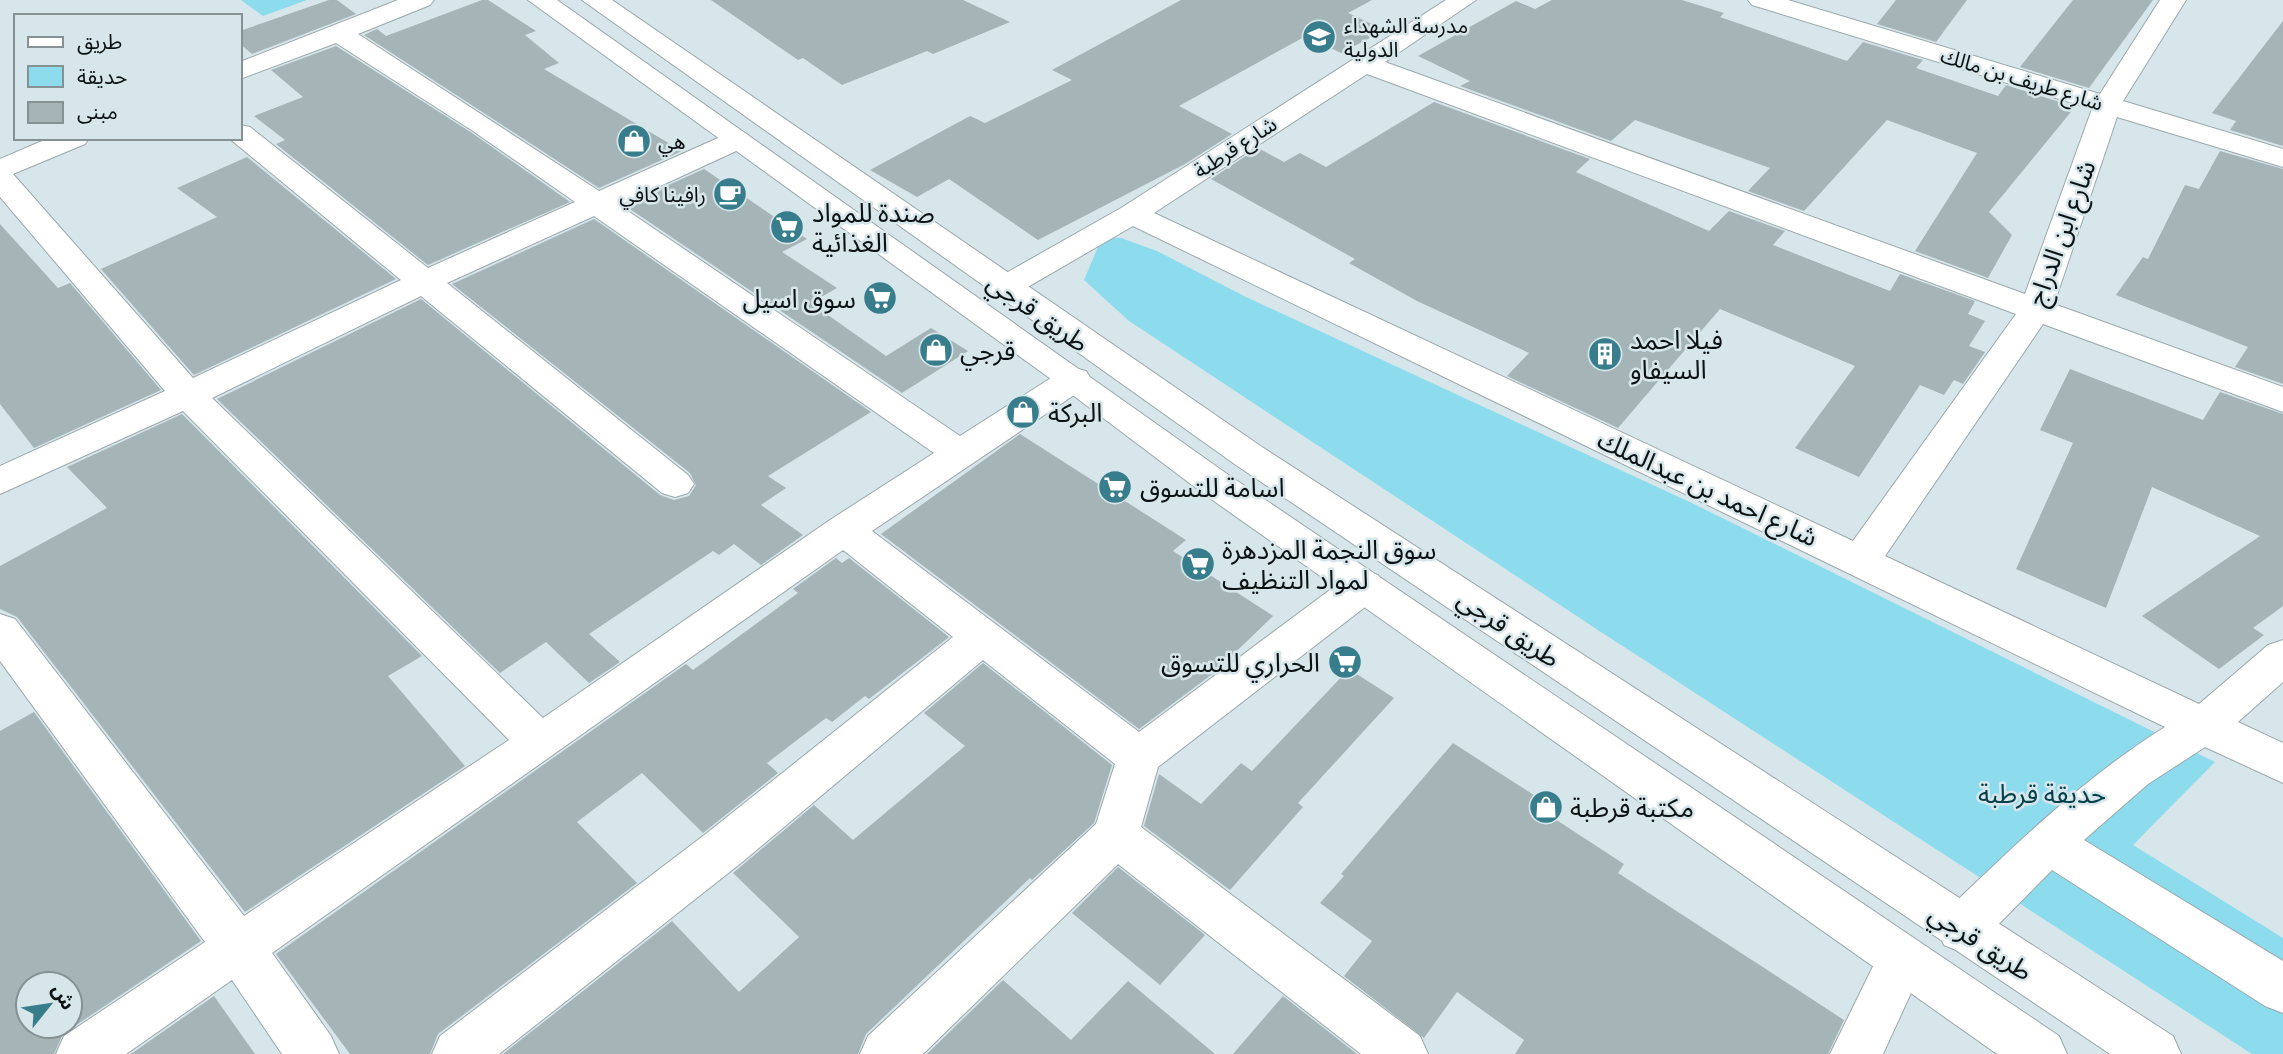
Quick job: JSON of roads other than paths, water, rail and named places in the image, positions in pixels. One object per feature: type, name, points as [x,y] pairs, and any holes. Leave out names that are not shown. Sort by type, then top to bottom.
[{"type":"main road","points":[[242,70],[421,0]]},
{"type":"main road","name":"طريق قرجي","points":[[541,0],[1074,379],[1217,485],[2041,1054]]},
{"type":"main road","name":"طريق قرجي","points":[[594,0],[1003,288],[1249,456],[1961,929],[2155,1054]]},
{"type":"main road","name":"شارع قرطبة","points":[[1003,288],[1132,214],[1462,0]]},
{"type":"main road","name":"شارع طريف بن مالك","points":[[1761,0],[2283,158]]},
{"type":"main road","name":"شارع ابن الدراج","points":[[1861,560],[2035,311],[2107,105],[2173,0]]},
{"type":"main road","points":[[337,32],[483,125],[959,453]]},
{"type":"main road","points":[[1365,64],[2283,400]]},
{"type":"main road","points":[[242,135],[675,484]]},
{"type":"main road","points":[[0,169],[70,140]]},
{"type":"main road","points":[[0,481],[188,395],[422,282],[600,205],[737,140]]},
{"type":"main road","points":[[0,178],[188,395],[540,743]]},
{"type":"main road","name":"شارع احمد بن عبدالملك","points":[[1132,214],[1861,560],[2283,764]]},
{"type":"main road","points":[[82,1054],[540,743],[844,530],[1074,379]]},
{"type":"main road","points":[[844,530],[984,635],[1139,757]]},
{"type":"main road","points":[[886,1054],[1116,835],[1139,757],[1364,586]]},
{"type":"main road","points":[[0,630],[239,948],[313,1054]]},
{"type":"main road","points":[[458,1054],[724,848],[984,635]]},
{"type":"main road","points":[[1961,929],[2048,844],[2132,771],[2203,726],[2283,657]]},
{"type":"main road","points":[[1116,835],[1402,1054]]},
{"type":"main road","points":[[2048,844],[2283,989]]},
{"type":"main road","points":[[1856,1054],[1902,958]]},
{"type":"place","name":"مدرسة الشهداء الدولية","points":[[1319,37]]},
{"type":"place","name":"هي","points":[[634,141]]},
{"type":"place","name":"رافينا كافي","points":[[730,194]]},
{"type":"place","name":"صندة للمواد الغذائية","points":[[787,227]]},
{"type":"place","name":"سوق اسيل","points":[[880,298]]},
{"type":"place","name":"قرجي","points":[[936,350]]},
{"type":"place","name":"فيلا احمد السيفاو","points":[[1605,354]]},
{"type":"place","name":"البركة","points":[[1023,412]]},
{"type":"place","name":"اسامة للتسوق","points":[[1115,487]]},
{"type":"place","name":"سوق النجمة المزدهرة لمواد التنظيف","points":[[1198,564]]},
{"type":"place","name":"الحراري للتسوق","points":[[1345,662]]},
{"type":"place","name":"مكتبة قرطبة","points":[[1546,807]]},
{"type":"park label","name":"حديقة قرطبة","points":[[2042,793]]}]
